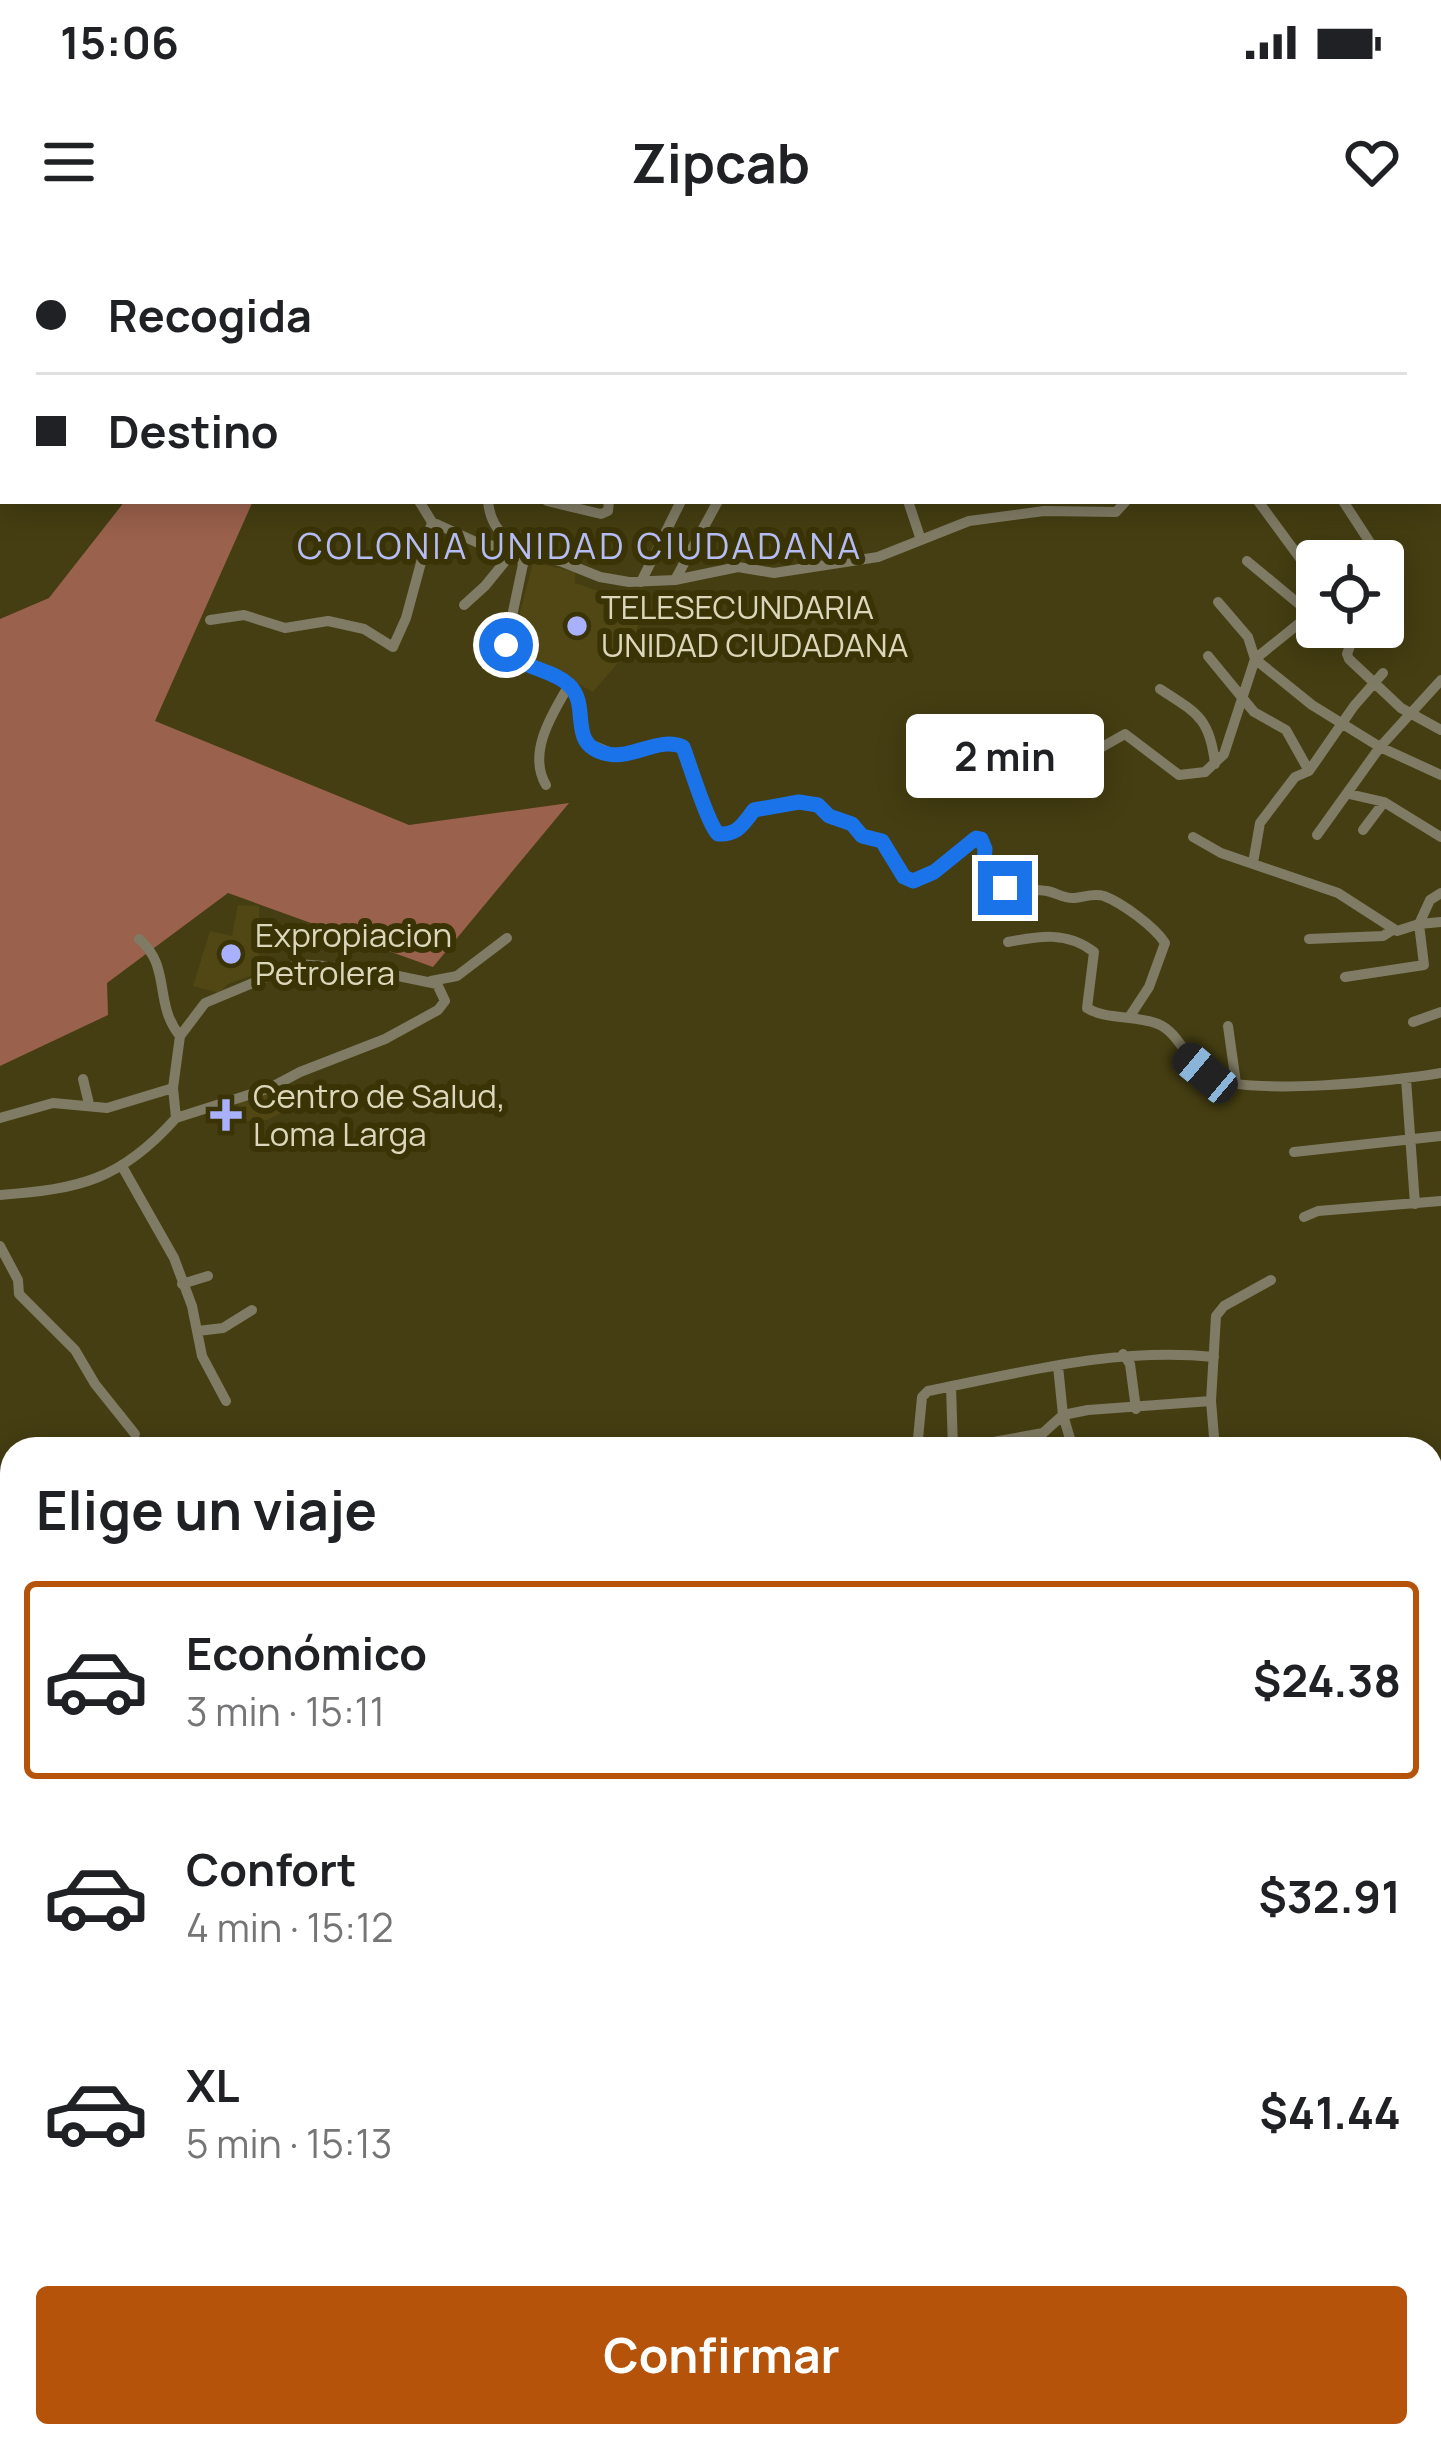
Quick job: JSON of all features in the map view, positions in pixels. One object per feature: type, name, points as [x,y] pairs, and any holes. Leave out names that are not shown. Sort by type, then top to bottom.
[{"type":"street","points":[[421,504],[432,521],[476,542],[560,561],[600,577],[641,582],[738,567],[774,573],[878,557],[969,521],[1044,511],[1116,512],[1123,504]]},
{"type":"street","points":[[489,504],[499,536],[523,564],[506,645],[511,657],[569,686],[589,745],[614,754],[671,743],[683,747],[718,834],[730,834],[745,825],[754,810],[799,802],[818,805],[829,816],[852,824],[862,836],[882,841],[904,877],[913,881],[934,872],[976,838],[985,849],[983,874],[989,881],[1069,899],[1108,898],[1155,930],[1165,943],[1149,987],[1130,1016]]},
{"type":"street","points":[[560,504],[602,514],[608,512],[609,504]]},
{"type":"street","points":[[641,582],[680,504]]},
{"type":"street","points":[[675,580],[716,504]]},
{"type":"street","points":[[909,504],[921,540]]},
{"type":"street","points":[[1262,504],[1296,552]]},
{"type":"street","points":[[1345,504],[1369,540]]},
{"type":"street","points":[[210,620],[244,615],[285,628],[328,621],[364,629],[393,647],[406,618],[432,521]]},
{"type":"street","points":[[464,604],[515,554]]},
{"type":"street","points":[[1247,561],[1296,598]]},
{"type":"street","points":[[1218,602],[1248,637],[1255,659],[1343,724],[1441,776]]},
{"type":"street","points":[[1042,781],[1121,734],[1137,740],[1179,776],[1215,764],[1224,754],[1255,659],[1296,626]]},
{"type":"street","points":[[1349,648],[1347,654],[1374,684],[1410,714],[1441,730]]},
{"type":"street","points":[[1208,656],[1254,712],[1286,730],[1309,771]]},
{"type":"street","points":[[1253,862],[1260,823],[1295,777],[1309,771],[1383,673]]},
{"type":"street","points":[[1317,835],[1380,747],[1441,680]]},
{"type":"street","points":[[546,785],[538,753],[569,686]]},
{"type":"street","points":[[1160,689],[1201,715],[1213,741],[1215,764]]},
{"type":"street","points":[[1349,794],[1384,802],[1441,837]]},
{"type":"street","points":[[1363,830],[1384,802]]},
{"type":"street","points":[[1193,836],[1221,853],[1338,893],[1394,929],[1441,922]]},
{"type":"street","points":[[1346,977],[1424,965],[1419,924],[1430,899],[1441,892]]},
{"type":"street","points":[[1309,939],[1383,936],[1394,929]]},
{"type":"street","points":[[1008,942],[1062,937],[1084,944],[1094,952],[1087,1008],[1161,1025],[1205,1073],[1236,1083],[1330,1085],[1441,1073]]},
{"type":"street","points":[[428,982],[457,976],[507,938]]},
{"type":"street","points":[[139,939],[152,950],[165,998],[165,1018],[180,1036]]},
{"type":"street","points":[[0,1196],[83,1183],[123,1168],[176,1118],[270,1088],[386,1039],[438,1010],[445,1001],[436,983],[364,969],[298,964],[205,1003],[180,1036],[172,1088],[176,1118]]},
{"type":"street","points":[[1413,1022],[1441,1012]]},
{"type":"street","points":[[1228,1026],[1236,1083]]},
{"type":"street","points":[[83,1079],[89,1104]]},
{"type":"street","points":[[1406,1079],[1414,1204]]},
{"type":"street","points":[[0,1118],[53,1103],[106,1108],[172,1088]]},
{"type":"street","points":[[1294,1152],[1441,1136]]},
{"type":"street","points":[[123,1168],[174,1258],[202,1356],[226,1401]]},
{"type":"street","points":[[1304,1216],[1441,1201]]},
{"type":"street","points":[[0,1246],[19,1280],[19,1294],[75,1350],[135,1434]]},
{"type":"street","points":[[182,1284],[208,1276]]},
{"type":"street","points":[[1214,1437],[1211,1401],[1218,1311],[1271,1280]]},
{"type":"street","points":[[198,1331],[224,1328],[252,1310]]},
{"type":"street","points":[[918,1437],[923,1392],[1123,1354],[1162,1352],[1214,1358]]},
{"type":"street","points":[[1123,1354],[1130,1364],[1136,1409]]},
{"type":"street","points":[[1058,1366],[1069,1437]]},
{"type":"street","points":[[951,1386],[953,1437]]},
{"type":"street","points":[[1020,1437],[1043,1433],[1063,1415],[1088,1410],[1211,1401]]},
{"type":"shaded area","points":[[123,504],[252,504],[155,721],[409,825],[569,803],[433,967],[228,893],[107,983],[108,1015],[0,1066],[0,619],[49,598]]},
{"type":"shaded area","name":"TELESECUNDARIA UNIDAD CIUDADANA","points":[[533,562],[575,572],[575,583],[643,606],[633,645],[593,692],[511,648]]},
{"type":"shaded area","name":"Expropiacion Petrolera","points":[[238,905],[259,906],[259,973],[228,984],[219,993],[193,986],[210,931],[232,936]]},
{"type":"shaded area","points":[[279,1089],[287,1110],[268,1120],[243,1121],[237,1101]]},
{"type":"place","name":"TELESECUNDARIA UNIDAD CIUDADANA","points":[[577,626]]},
{"type":"place","name":"Expropiacion Petrolera","points":[[231,954]]},
{"type":"place","name":"Centro de Salud, Loma Larga","points":[[226,1115]]},
{"type":"district","name":"COLONIA UNIDAD CIUDADANA","points":[[580,546]]},
{"type":"route","points":[[506,645],[511,657],[569,686],[589,745],[607,754],[671,743],[683,747],[718,834],[730,834],[745,825],[754,810],[799,802],[818,805],[829,816],[852,824],[862,836],[882,841],[904,877],[913,881],[981,839],[983,874],[1005,888]]}]
